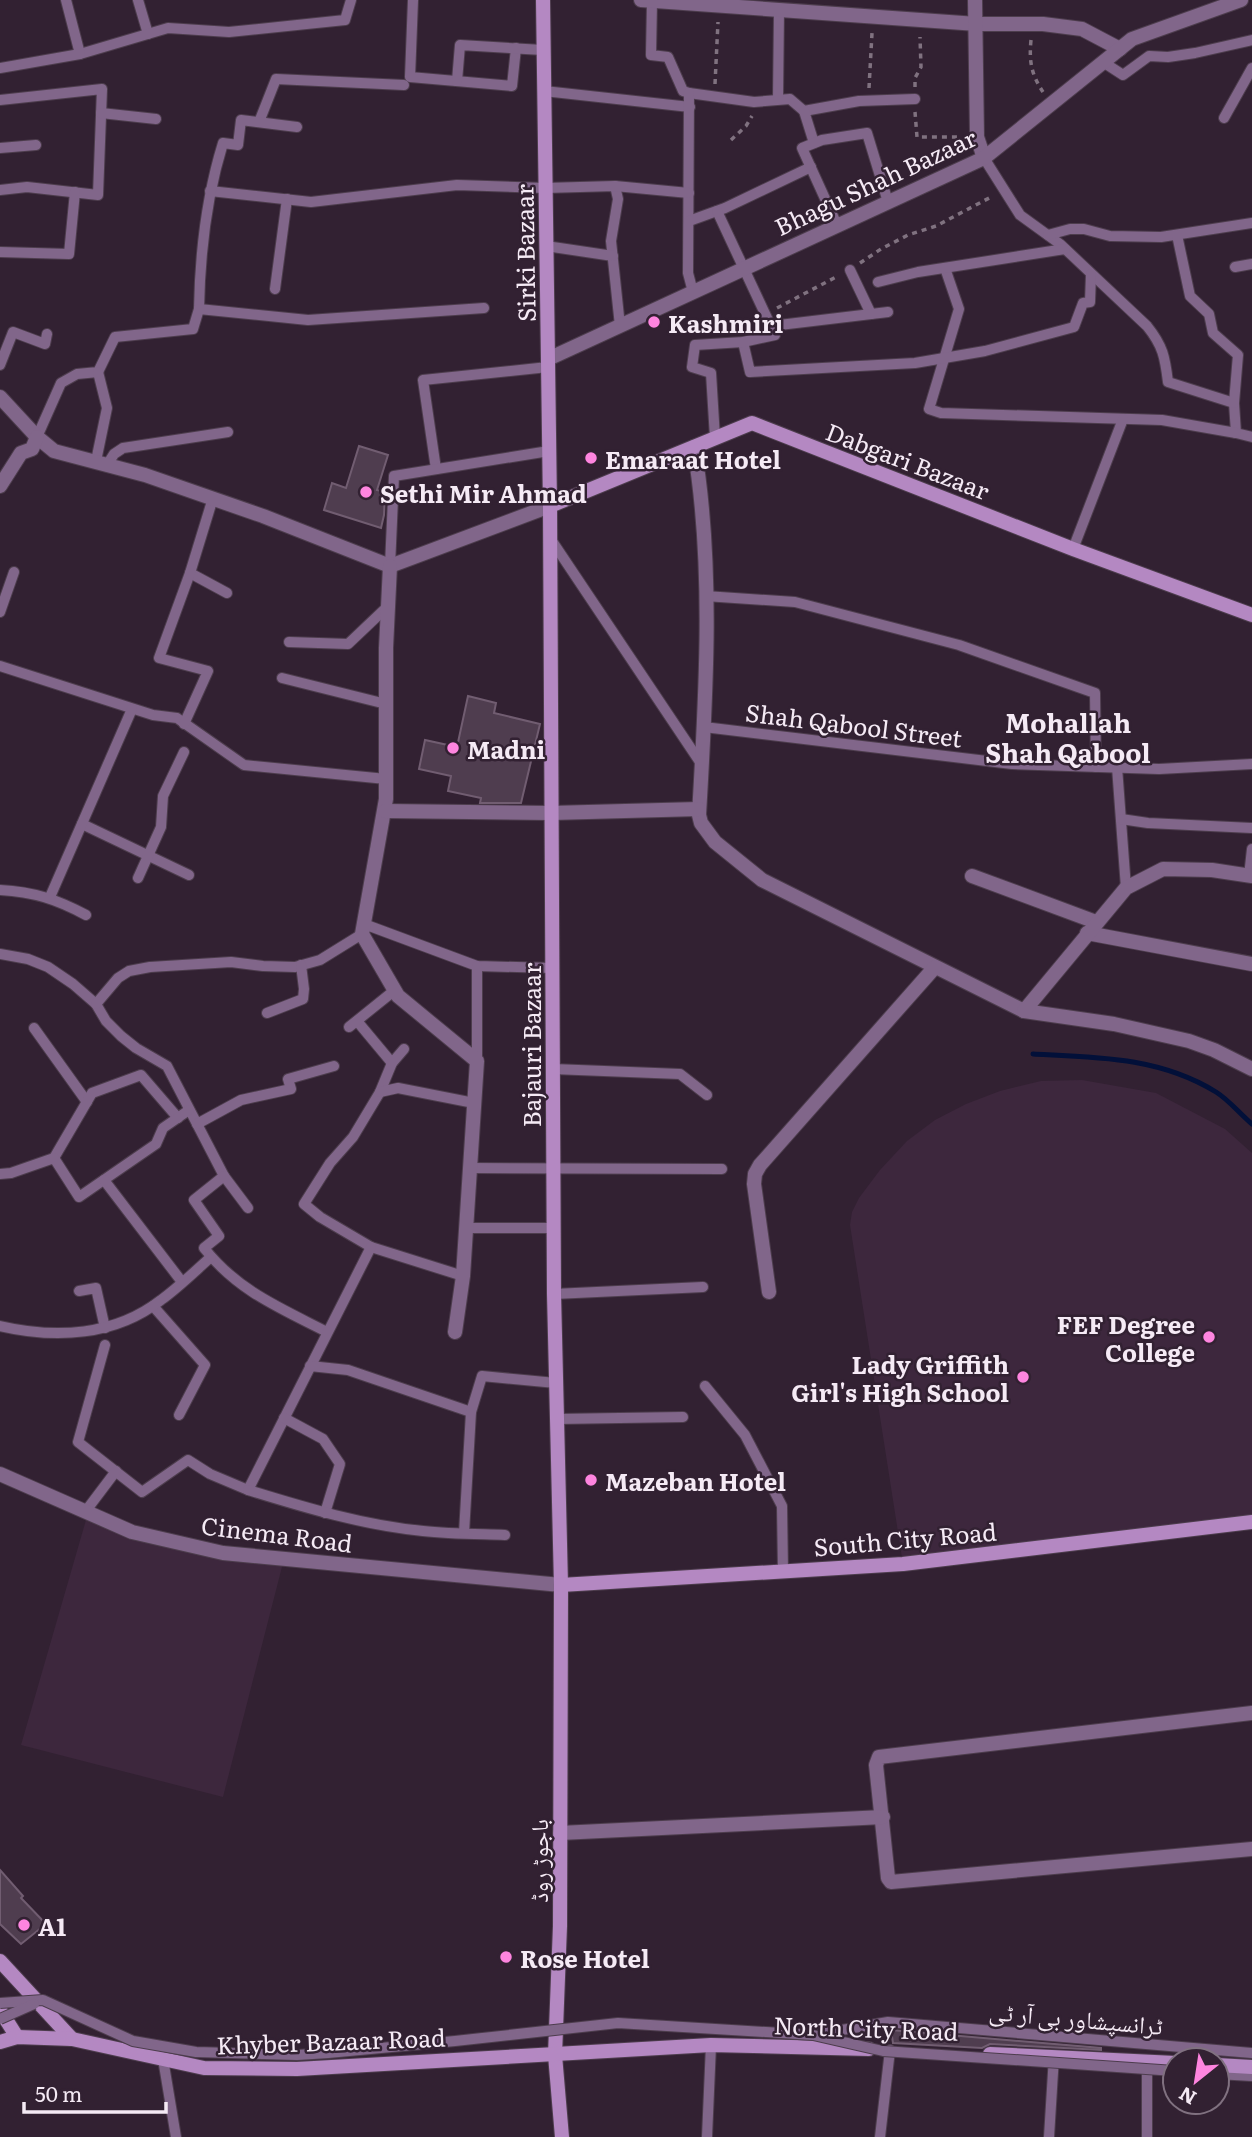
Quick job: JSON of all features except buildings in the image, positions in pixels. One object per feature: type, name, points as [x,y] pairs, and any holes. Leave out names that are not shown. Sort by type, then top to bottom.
[{"type":"main road","name":"Sirki Bazaar","points":[[543,0],[550,506]]},
{"type":"main road","name":"Dabgari Bazaar","points":[[550,506],[752,423],[1073,549],[1252,615]]},
{"type":"main road","name":"Bajauri Bazaar","points":[[550,506],[554,1294],[561,1585]]},
{"type":"main road","name":"South City Road","points":[[561,1585],[904,1564],[1252,1522]]},
{"type":"main road","name":"باجوڑ روڈ","points":[[561,1585],[560,1926],[555,2055],[562,2137]]},
{"type":"main road","points":[[0,1961],[72,2039]]},
{"type":"main road","points":[[0,2010],[17,2037]]},
{"type":"main road","name":"Khyber Bazaar Road","points":[[0,2042],[17,2037],[72,2039],[204,2068],[297,2069],[472,2057],[555,2055]]},
{"type":"main road","name":"North City Road","points":[[555,2055],[711,2045],[1054,2056],[1161,2062]]},
{"type":"main road","points":[[1231,2066],[1252,2067]]},
{"type":"street","points":[[641,0],[719,6],[773,6],[872,17],[977,24],[1033,24],[1082,29],[1120,48]]},
{"type":"street","points":[[975,0],[977,137],[984,158]]},
{"type":"street","name":"Bhagu Shah Bazaar","points":[[548,363],[620,326],[984,158],[1132,39],[1223,3],[1241,0]]},
{"type":"street","points":[[0,397],[37,437],[54,450],[213,498],[390,566],[550,506]]},
{"type":"street","points":[[2,480],[22,453],[32,449],[37,437]]},
{"type":"street","points":[[694,447],[706,550],[704,727],[699,809],[701,823],[715,842],[762,880],[1024,1011],[1114,1024],[1189,1041],[1252,1069]]},
{"type":"street","points":[[390,566],[385,811],[363,929],[398,996],[477,1061],[463,1276],[455,1332]]},
{"type":"street","points":[[385,811],[551,813],[699,809]]},
{"type":"street","points":[[1024,1011],[1126,888],[1163,869],[1212,870],[1250,876]]},
{"type":"street","points":[[972,876],[1092,928],[1252,964]]},
{"type":"street","points":[[1235,961],[1252,972]]},
{"type":"street","points":[[769,1292],[754,1184],[755,1174],[760,1165],[935,967]]},
{"type":"street","name":"Cinema Road","points":[[0,1474],[132,1532],[223,1553],[561,1585]]},
{"type":"street","points":[[1252,1713],[879,1756],[876,1765],[888,1878],[895,1883],[1252,1849]]},
{"type":"street","points":[[560,1833],[883,1817]]},
{"type":"lane","points":[[66,0],[80,54]]},
{"type":"lane","points":[[138,0],[148,34]]},
{"type":"lane","points":[[0,68],[80,54],[168,28],[229,32],[345,20],[351,0]]},
{"type":"lane","points":[[413,0],[410,78],[512,86],[516,48]]},
{"type":"lane","points":[[652,1],[651,55],[668,57],[684,91],[754,102],[790,99],[804,111],[814,144]]},
{"type":"lane","points":[[773,6],[778,99]]},
{"type":"lane","points":[[1103,62],[1122,75],[1149,57],[1195,53],[1252,40]]},
{"type":"lane","points":[[457,82],[460,45],[543,50]]},
{"type":"lane","points":[[1224,117],[1252,68]]},
{"type":"lane","points":[[259,122],[276,79],[404,85]]},
{"type":"lane","points":[[0,100],[102,89],[98,195],[27,187],[0,190]]},
{"type":"lane","points":[[544,91],[690,107]]},
{"type":"lane","points":[[689,93],[688,273],[693,292]]},
{"type":"lane","points":[[804,111],[869,101],[915,99]]},
{"type":"lane","points":[[102,113],[156,119]]},
{"type":"lane","points":[[101,463],[107,408],[98,372],[115,337],[193,329],[199,309],[200,253],[210,191],[223,143],[238,145],[242,120],[297,127]]},
{"type":"lane","points":[[837,225],[802,148],[867,133],[888,202]]},
{"type":"lane","points":[[0,148],[36,145]]},
{"type":"lane","points":[[984,158],[1020,215],[1065,249],[1159,340],[1168,382],[1234,403]]},
{"type":"lane","points":[[689,221],[717,211],[811,167]]},
{"type":"lane","points":[[210,191],[311,202],[457,185],[545,188],[615,186],[689,193]]},
{"type":"lane","points":[[615,186],[618,200],[611,241],[620,326]]},
{"type":"lane","points":[[0,252],[69,254],[75,192]]},
{"type":"lane","points":[[275,289],[287,199]]},
{"type":"lane","points":[[715,438],[711,373],[692,367],[695,345],[743,342],[775,335],[717,211]]},
{"type":"lane","points":[[1048,235],[1070,229],[1084,229],[1110,236],[1147,238],[1252,223]]},
{"type":"lane","points":[[1177,235],[1190,296],[1209,314],[1213,333],[1238,355],[1234,403],[1236,433]]},
{"type":"lane","points":[[546,246],[613,257]]},
{"type":"lane","points":[[878,282],[945,268],[1065,249]]},
{"type":"lane","points":[[1236,267],[1252,264]]},
{"type":"lane","points":[[945,268],[960,309],[929,409],[942,413],[1162,420],[1252,437]]},
{"type":"lane","points":[[850,270],[871,314]]},
{"type":"lane","points":[[743,342],[750,372],[915,363],[985,351],[1074,327],[1083,303],[1090,302],[1091,274]]},
{"type":"lane","points":[[199,309],[308,320],[484,307]]},
{"type":"lane","points":[[771,326],[888,312]]},
{"type":"lane","points":[[0,365],[13,332],[46,344],[47,334]]},
{"type":"lane","points":[[436,469],[423,380],[548,363]]},
{"type":"lane","points":[[37,437],[61,383],[77,374],[98,372]]},
{"type":"lane","points":[[1073,549],[1123,419]]},
{"type":"lane","points":[[101,463],[123,448],[228,432]]},
{"type":"lane","points":[[390,566],[394,476],[549,451]]},
{"type":"lane","points":[[184,724],[208,671],[159,658],[190,573],[213,498]]},
{"type":"lane","points":[[550,537],[702,765]]},
{"type":"lane","points":[[0,612],[14,572]]},
{"type":"lane","points":[[190,573],[228,593]]},
{"type":"lane","points":[[705,596],[795,602],[959,645],[1096,693],[1096,766]]},
{"type":"lane","points":[[289,642],[348,644],[388,607]]},
{"type":"lane","points":[[0,666],[132,709],[177,718],[244,765],[386,779]]},
{"type":"lane","points":[[282,678],[386,704]]},
{"type":"lane","points":[[50,897],[132,709]]},
{"type":"lane","name":"Shah Qabool Street","points":[[704,727],[1012,764],[1159,769],[1252,764]]},
{"type":"lane","points":[[138,878],[161,827],[163,796],[184,752]]},
{"type":"lane","points":[[1117,767],[1126,888]]},
{"type":"lane","points":[[1121,819],[1252,828]]},
{"type":"lane","points":[[82,824],[189,874]]},
{"type":"lane","points":[[1250,876],[1252,849]]},
{"type":"lane","points":[[0,890],[50,897],[86,915]]},
{"type":"lane","points":[[96,1004],[118,978],[129,971],[231,961],[296,967],[320,960],[363,929],[477,966],[552,968]]},
{"type":"lane","points":[[0,954],[28,959],[48,967],[96,1004],[106,1021],[121,1036],[167,1066],[224,1175],[248,1208]]},
{"type":"lane","points":[[267,1013],[303,999],[301,965]]},
{"type":"lane","points":[[477,966],[477,1061]]},
{"type":"lane","points":[[392,1063],[353,1024],[395,990]]},
{"type":"lane","points":[[34,1028],[87,1102]]},
{"type":"lane","points":[[404,1049],[392,1063],[380,1092],[353,1137],[330,1163],[304,1204],[320,1217],[371,1247],[463,1276]]},
{"type":"lane","points":[[197,1124],[242,1100],[291,1089],[288,1079],[334,1066]]},
{"type":"lane","points":[[553,1069],[680,1074],[707,1095]]},
{"type":"lane","points":[[0,1174],[11,1173],[54,1157],[92,1093],[141,1075],[178,1118]]},
{"type":"lane","points":[[380,1092],[398,1088],[474,1103]]},
{"type":"lane","points":[[54,1157],[79,1197],[156,1144],[163,1128],[189,1111]]},
{"type":"lane","points":[[470,1168],[722,1169]]},
{"type":"lane","points":[[224,1175],[194,1200],[219,1236],[204,1248],[229,1277],[262,1300],[327,1332]]},
{"type":"lane","points":[[104,1180],[183,1282]]},
{"type":"lane","points":[[466,1228],[554,1228]]},
{"type":"lane","points":[[248,1490],[371,1247]]},
{"type":"lane","points":[[0,1326],[73,1334],[113,1327],[153,1306],[211,1257]]},
{"type":"lane","points":[[554,1294],[702,1287]]},
{"type":"lane","points":[[79,1291],[96,1288],[105,1328]]},
{"type":"lane","points":[[153,1306],[205,1365],[179,1415]]},
{"type":"lane","points":[[105,1345],[78,1442],[142,1492],[188,1460],[210,1474],[248,1490],[325,1513],[397,1528],[505,1535]]},
{"type":"lane","points":[[310,1366],[348,1370],[471,1412]]},
{"type":"lane","points":[[464,1533],[471,1412],[482,1376],[555,1383]]},
{"type":"lane","points":[[705,1386],[745,1435],[782,1506],[783,1572]]},
{"type":"lane","points":[[556,1419],[683,1417]]},
{"type":"lane","points":[[284,1418],[323,1440],[340,1464],[325,1513]]},
{"type":"lane","points":[[85,1512],[116,1471]]},
{"type":"lane","points":[[0,2019],[43,2000]]},
{"type":"lane","name":"ٹرانسپشاور بی آر ٹی","points":[[0,2003],[43,2000],[133,2041],[196,2052],[297,2055],[328,2053],[455,2042],[618,2023],[813,2035],[883,2051],[1161,2070]]},
{"type":"lane","name":"ٹرانسپشاور بی آر ٹی","points":[[813,2035],[888,2022],[1252,2053]]},
{"type":"lane","points":[[707,2137],[711,2045]]},
{"type":"lane","points":[[880,2137],[890,2050]]},
{"type":"lane","points":[[1048,2137],[1054,2056]]},
{"type":"lane","points":[[163,2059],[176,2137]]},
{"type":"lane","points":[[1147,2062],[1147,2137]]},
{"type":"lane","points":[[1231,2075],[1252,2076]]},
{"type":"path","points":[[714,96],[719,6]]},
{"type":"path","points":[[869,101],[872,17]]},
{"type":"path","points":[[1033,24],[1029,61],[1034,77],[1044,93],[1046,108]]},
{"type":"path","points":[[731,140],[746,126],[764,100]]},
{"type":"path","points":[[765,313],[850,270],[881,249],[908,235],[936,226],[1004,189]]},
{"type":"shaded area","name":"Lady Griffith Girl's High School","points":[[1082,1080],[1156,1093],[1225,1129],[1252,1153],[1252,1522],[903,1564],[850,1225],[852,1212],[880,1170],[907,1141],[935,1120],[1000,1091],[1041,1081]]},
{"type":"shaded area","points":[[88,1513],[132,1532],[284,1559],[223,1797],[21,1745]]},
{"type":"waterway","points":[[1033,1054],[1104,1058],[1150,1065],[1173,1072],[1216,1092],[1252,1124]]},
{"type":"place","name":"Kashmiri","points":[[654,322]]},
{"type":"place","name":"Emaraat Hotel","points":[[591,458]]},
{"type":"place","name":"Sethi Mir Ahmad","points":[[366,492]]},
{"type":"place","name":"Madni","points":[[453,748]]},
{"type":"place","name":"FEF Degree College","points":[[1209,1337]]},
{"type":"place","name":"Lady Griffith Girl's High School","points":[[1023,1377]]},
{"type":"place","name":"Mazeban Hotel","points":[[591,1480]]},
{"type":"place","name":"A1","points":[[24,1925]]},
{"type":"place","name":"Rose Hotel","points":[[506,1957]]},
{"type":"district","name":"Mohallah Shah Qabool","points":[[1068,736]]}]
